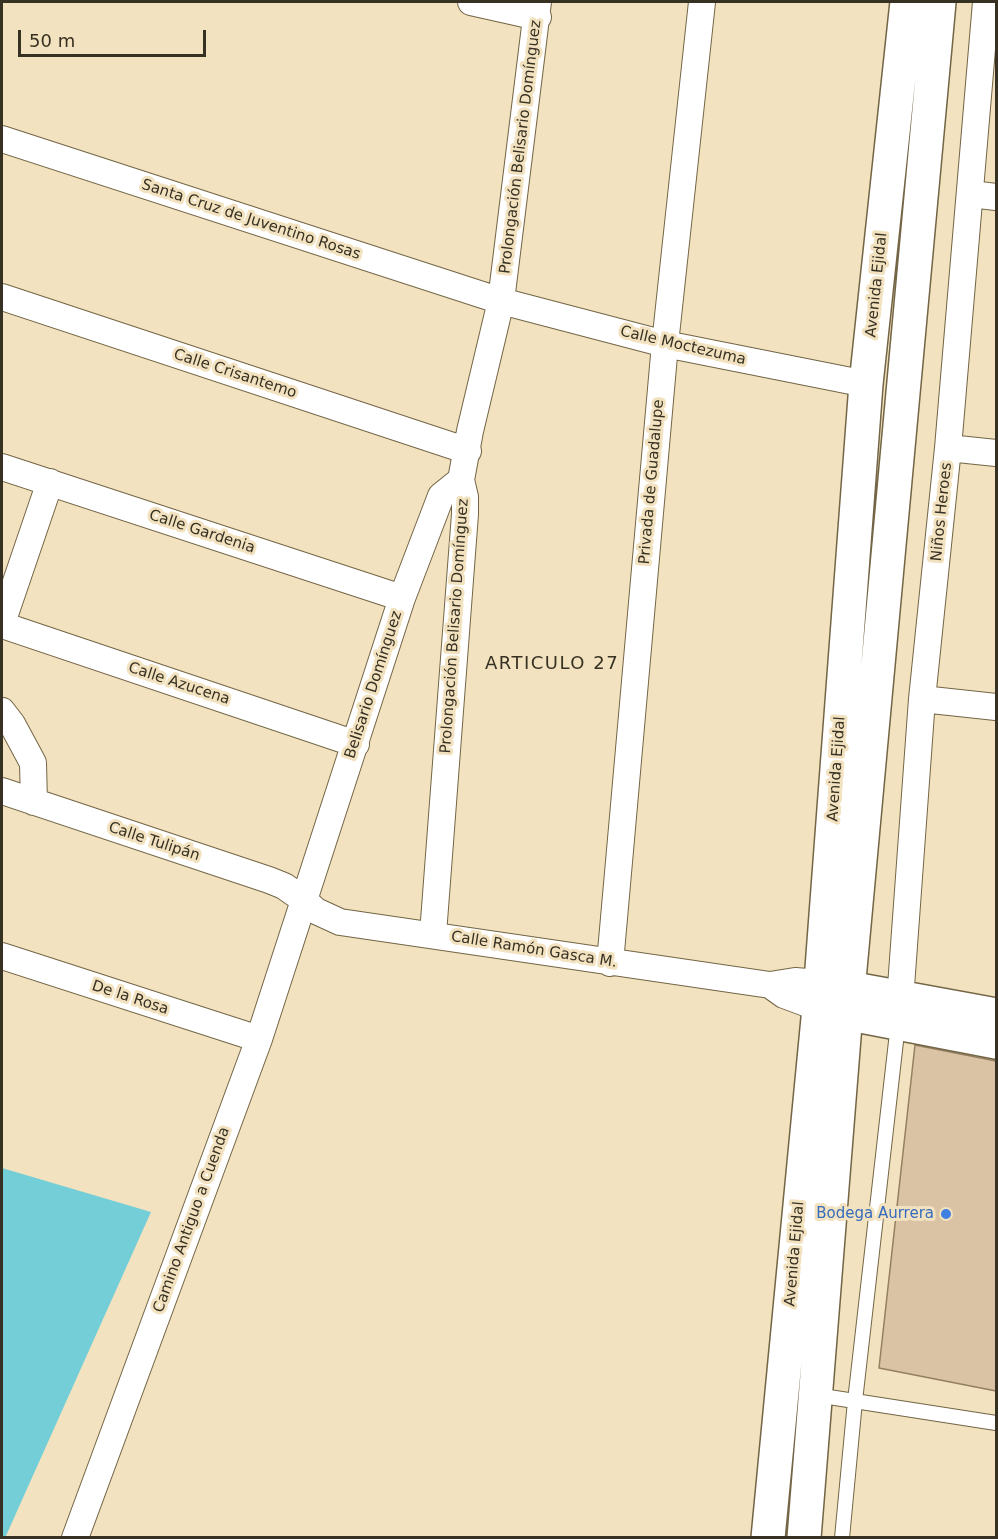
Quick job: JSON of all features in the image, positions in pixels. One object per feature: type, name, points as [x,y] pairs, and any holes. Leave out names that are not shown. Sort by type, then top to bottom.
[{"type":"main road","name":"Avenida Ejidal","points":[[804,1538],[816,1395],[833,997],[866,384],[907,2]]},
{"type":"main road","name":"Avenida Ejidal","points":[[768,1538],[833,997],[939,2]]},
{"type":"main road","name":"Calle Ramón Gasca M.","points":[[833,997],[899,1009],[996,1015]]},
{"type":"main road","name":"Calle Ramón Gasca M.","points":[[899,1009],[996,1042]]},
{"type":"street","points":[[471,2],[538,9]]},
{"type":"street","name":"Privada de Guadalupe","points":[[610,963],[665,344],[702,2]]},
{"type":"street","name":"Niños Heroes","points":[[899,1009],[922,699],[948,448],[986,2]]},
{"type":"street","name":"Prolongación Belisario Domínguez","points":[[432,934],[465,514],[465,497],[460,480],[501,301],[538,9]]},
{"type":"street","name":"Santa Cruz de Juventino Rosas","points":[[2,139],[501,301]]},
{"type":"street","points":[[971,194],[996,197]]},
{"type":"street","name":"Calle Crisantemo","points":[[2,297],[468,451]]},
{"type":"street","name":"Calle Moctezuma","points":[[501,301],[665,344],[866,384]]},
{"type":"street","points":[[948,448],[996,453]]},
{"type":"street","name":"Calle Gardenia","points":[[2,467],[402,598]]},
{"type":"street","name":"Belisario Domínguez","points":[[304,900],[402,598],[441,496],[460,480]]},
{"type":"street","points":[[2,624],[50,482]]},
{"type":"street","name":"Calle Azucena","points":[[2,624],[356,744]]},
{"type":"street","points":[[922,699],[996,707]]},
{"type":"street","points":[[2,711],[12,724],[33,764],[34,802]]},
{"type":"street","name":"Calle Tulipán","points":[[2,791],[269,880],[284,886],[304,900]]},
{"type":"street","name":"Calle Ramón Gasca M.","points":[[304,900],[316,911],[340,922],[770,985],[795,981],[833,997]]},
{"type":"street","name":"Camino Antiguo a Cuenda","points":[[75,1538],[259,1039],[304,900]]},
{"type":"street","name":"De la Rosa","points":[[2,956],[259,1039]]},
{"type":"lane","points":[[842,1538],[899,1009]]},
{"type":"lane","points":[[816,1395],[996,1424]]},
{"type":"water","points":[[2,1168],[151,1212],[5,1538],[2,1537]]},
{"type":"building","name":"Bodega Aurrera","points":[[915,1045],[996,1061],[996,1391],[879,1368]]},
{"type":"place","name":"Bodega Aurrera","points":[[946,1214]]},
{"type":"district","name":"ARTICULO 27","points":[[552,664]]}]
